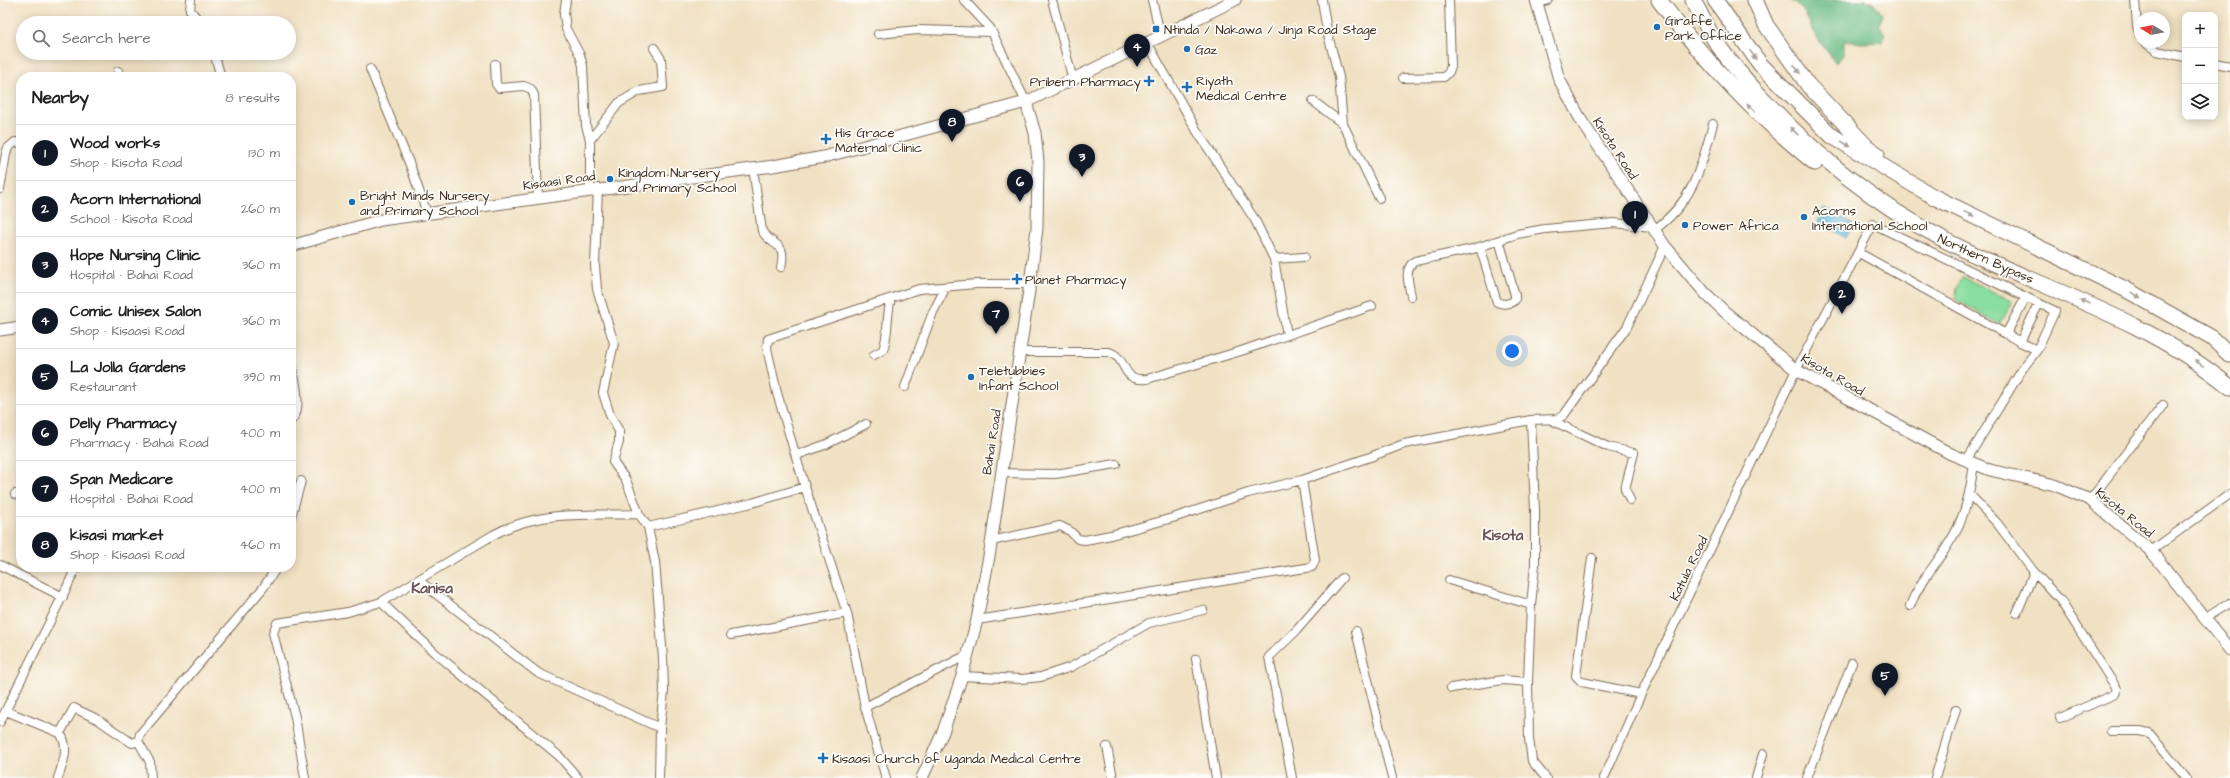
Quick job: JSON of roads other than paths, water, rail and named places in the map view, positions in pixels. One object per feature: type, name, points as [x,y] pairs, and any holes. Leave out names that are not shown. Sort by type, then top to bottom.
[{"type":"highway","points":[[1659,0],[1687,38],[1736,94],[1788,142],[1838,182],[1884,205]]},
{"type":"highway","name":"Northern Bypass","points":[[1694,0],[1717,44],[1750,84],[1813,150],[1884,205],[1926,231],[1984,259],[2104,310],[2161,339],[2192,358],[2230,387]]},
{"type":"highway","points":[[1715,0],[1760,64],[1832,136],[1934,197],[2125,289],[2212,338],[2230,355]]},
{"type":"highway","points":[[1755,0],[1766,25],[1808,85],[1867,147],[1934,197]]},
{"type":"street","points":[[191,0],[190,10],[195,16]]},
{"type":"street","points":[[566,0],[564,14],[566,29],[580,55],[586,126],[590,140],[594,189],[597,289],[614,343],[603,394],[610,415],[619,431],[620,436],[613,462],[626,480],[639,514],[648,527],[655,562],[660,608],[664,691],[660,728],[659,778]]},
{"type":"street","points":[[964,0],[985,20],[1026,102]]},
{"type":"street","points":[[1052,0],[1073,80]]},
{"type":"street","points":[[1152,0],[1161,37]]},
{"type":"street","name":"Kisaasi Road","points":[[296,245],[380,220],[824,157],[1026,102],[1148,44],[1235,0]]},
{"type":"street","points":[[1322,0],[1327,31],[1339,77],[1343,124],[1379,198]]},
{"type":"street","points":[[1403,78],[1444,77],[1449,72],[1451,66],[1449,0]]},
{"type":"street","points":[[1536,2],[1548,0]]},
{"type":"street","points":[[2135,0],[2136,12]]},
{"type":"street","name":"Kisota Road","points":[[1536,2],[1559,79],[1581,120],[1665,246],[1710,298],[1774,354],[1796,370],[1826,388],[1970,462],[2006,475],[2054,485],[2090,500],[2151,551],[2230,650]]},
{"type":"street","points":[[878,34],[918,30],[992,32]]},
{"type":"street","points":[[1148,44],[1197,131],[1248,208],[1274,259],[1287,335]]},
{"type":"street","points":[[590,140],[619,103],[639,91],[663,87],[661,59],[654,48]]},
{"type":"street","points":[[2153,48],[2157,51],[2182,56]]},
{"type":"street","points":[[216,60],[220,72]]},
{"type":"street","points":[[495,64],[496,84],[499,88],[524,86],[531,88],[534,95],[538,197]]},
{"type":"street","points":[[2218,64],[2230,66]]},
{"type":"street","points":[[370,69],[410,165],[426,213]]},
{"type":"street","points":[[1313,101],[1343,124]]},
{"type":"street","name":"Bahai Road","points":[[922,778],[943,732],[969,654],[977,620],[1020,352],[1037,228],[1038,161],[1036,133],[1026,102]]},
{"type":"street","points":[[1411,296],[1408,268],[1415,261],[1480,246],[1517,234],[1567,226],[1614,224],[1653,228],[1671,218],[1694,184],[1713,124]]},
{"type":"street","points":[[0,189],[8,148],[16,142]]},
{"type":"street","points":[[753,168],[762,231],[782,249],[784,256],[781,267]]},
{"type":"street","name":"Katula Road","points":[[1604,778],[1641,694],[1796,370],[1873,224],[2026,297]]},
{"type":"street","points":[[1480,246],[1497,302],[1504,304],[1513,302],[1515,300],[1515,295],[1499,240]]},
{"type":"street","points":[[991,540],[1060,526],[1070,531],[1078,539],[1085,540],[1176,517],[1248,493],[1302,480],[1370,458],[1404,444],[1531,420],[1551,420],[1564,415],[1627,327],[1665,246]]},
{"type":"street","points":[[1859,253],[2037,350]]},
{"type":"street","points":[[1274,259],[1304,257]]},
{"type":"street","points":[[886,778],[866,707],[847,613],[805,487],[797,455],[777,393],[767,348],[768,339],[919,289],[976,284],[1030,284]]},
{"type":"street","points":[[906,387],[933,312],[946,287]]},
{"type":"street","points":[[1910,606],[1916,589],[1949,543],[1959,525],[1970,495],[1970,462],[2023,368],[2037,350],[2055,311],[2026,297],[2006,334]]},
{"type":"street","points":[[874,355],[883,350],[886,344],[888,309],[891,299]]},
{"type":"street","points":[[2020,342],[2039,303]]},
{"type":"street","points":[[1020,352],[1109,352],[1117,356],[1129,376],[1141,380],[1287,335],[1372,306]]},
{"type":"street","points":[[0,330],[16,328]]},
{"type":"street","points":[[296,392],[298,405],[296,415]]},
{"type":"street","points":[[2090,500],[2163,405]]},
{"type":"street","points":[[1531,420],[1535,549],[1528,682],[1529,754],[1534,765],[1546,778]]},
{"type":"street","points":[[1551,420],[1608,447],[1634,452],[1625,490],[1630,500]]},
{"type":"street","points":[[797,455],[827,444],[866,424]]},
{"type":"street","points":[[1001,473],[1056,474],[1116,464]]},
{"type":"street","points":[[977,620],[1312,567],[1315,560],[1302,480]]},
{"type":"street","points":[[296,499],[301,481]]},
{"type":"street","points":[[648,527],[752,504],[805,487]]},
{"type":"street","points":[[2151,551],[2230,494]]},
{"type":"street","points":[[1970,495],[1997,523],[2034,572],[2060,600],[2117,689],[2115,694],[2060,718]]},
{"type":"street","points":[[305,778],[295,717],[274,629],[281,621],[348,612],[381,602],[492,535],[528,519],[557,515],[639,514]]},
{"type":"street","points":[[1592,558],[1576,676],[1582,682],[1641,694]]},
{"type":"street","points":[[0,565],[63,597]]},
{"type":"street","points":[[0,722],[63,597],[74,572]]},
{"type":"street","points":[[151,778],[150,762],[138,741],[140,734],[263,588],[274,572]]},
{"type":"street","points":[[2017,613],[2034,572]]},
{"type":"street","points":[[1292,778],[1269,656],[1296,631],[1342,578]]},
{"type":"street","points":[[418,580],[538,673],[660,728]]},
{"type":"street","points":[[1449,580],[1531,606]]},
{"type":"street","points":[[381,602],[434,652],[559,756],[578,778]]},
{"type":"street","points":[[2204,619],[2230,603]]},
{"type":"street","points":[[962,676],[1021,679],[1041,677],[1071,668],[1149,623],[1203,610]]},
{"type":"street","points":[[731,636],[847,613]]},
{"type":"street","points":[[1356,631],[1392,778]]},
{"type":"street","points":[[866,707],[969,654]]},
{"type":"street","points":[[1196,659],[1216,778]]},
{"type":"street","points":[[1807,778],[1852,663]]},
{"type":"street","points":[[1450,688],[1503,680],[1528,682]]},
{"type":"street","points":[[60,733],[74,708],[97,719],[132,743],[138,741]]},
{"type":"street","points":[[1935,778],[1956,709]]},
{"type":"street","points":[[6,711],[60,733],[65,739],[66,750],[58,778]]},
{"type":"street","points":[[2111,731],[2140,731],[2150,733],[2186,778]]},
{"type":"street","points":[[1107,748],[1113,778]]},
{"type":"street","points":[[1756,778],[1763,754]]},
{"type":"water","points":[[1824,208],[1853,224],[1846,238],[1818,222]]},
{"type":"place","name":"Giraffe Park Office","points":[[1657,27]]},
{"type":"place","name":"Ntinda / Nakawa / Jinja Road Stage","points":[[1156,29]]},
{"type":"place","name":"Gaz","points":[[1187,49]]},
{"type":"place","name":"Comic Unisex Salon","points":[[1137,67]]},
{"type":"place","name":"Pribern Pharmacy","points":[[1149,81]]},
{"type":"place","name":"Riyath Medical Centre","points":[[1187,87]]},
{"type":"place","name":"His Grace Maternal Clinic","points":[[826,139]]},
{"type":"place","name":"kisasi market","points":[[952,142]]},
{"type":"place","name":"Hope Nursing Clinic","points":[[1082,177]]},
{"type":"place","name":"Kingdom Nursery and Primary School","points":[[610,179]]},
{"type":"place","name":"Bright Minds Nursery and Primary School","points":[[352,202]]},
{"type":"place","name":"Delly Pharmacy","points":[[1020,202]]},
{"type":"place","name":"Acorns International School","points":[[1804,217]]},
{"type":"place","name":"Power Africa","points":[[1685,225]]},
{"type":"place","name":"Wood works","points":[[1635,234]]},
{"type":"place","name":"Planet Pharmacy","points":[[1017,279]]},
{"type":"place","name":"Acorn International","points":[[1842,314]]},
{"type":"place","name":"Span Medicare","points":[[996,334]]},
{"type":"place","name":"Teletubbies Infant School","points":[[971,377]]},
{"type":"place","name":"La Jolla Gardens","points":[[1885,696]]},
{"type":"place","name":"Kisaasi Church of Uganda Medical Centre","points":[[823,758]]},
{"type":"district","name":"Kisota","points":[[1503,535]]},
{"type":"district","name":"Kanisa","points":[[432,588]]}]
